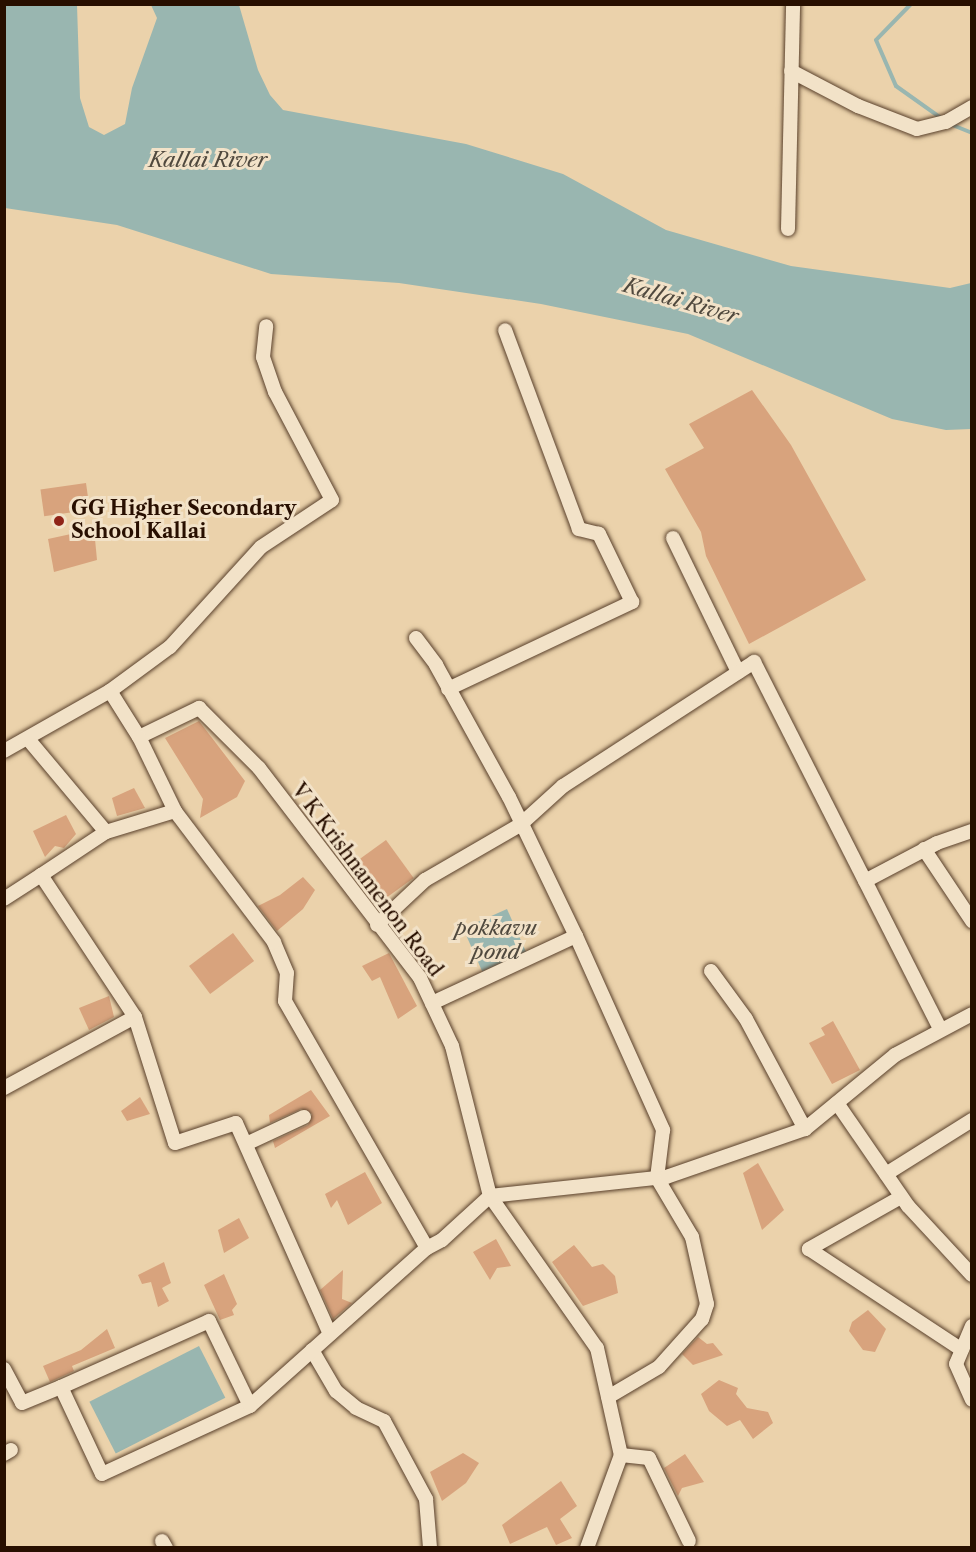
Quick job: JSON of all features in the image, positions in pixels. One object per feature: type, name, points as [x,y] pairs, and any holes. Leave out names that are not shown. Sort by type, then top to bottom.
[{"type":"street","points":[[788,229],[793,4]]},
{"type":"street","points":[[791,71],[858,106],[917,129],[946,122],[972,107]]},
{"type":"street","points":[[4,751],[110,690],[170,647],[261,547],[332,500],[275,392],[263,357],[266,326]]},
{"type":"street","points":[[448,689],[632,602],[599,534],[579,529],[505,330]]},
{"type":"street","points":[[673,538],[738,672]]},
{"type":"street","points":[[416,638],[448,689],[576,936],[663,1130],[657,1178],[692,1237],[707,1304],[702,1319],[659,1367],[608,1397]]},
{"type":"street","points":[[376,926],[425,879],[520,825],[563,786],[754,662],[940,1029]]},
{"type":"street","points":[[110,690],[139,737],[175,811],[274,942],[287,974],[285,1001],[427,1248]]},
{"type":"street","name":"V K Krishnamenon Road","points":[[139,737],[199,708],[259,768],[376,926],[420,978],[452,1046],[490,1196],[597,1348],[621,1455]]},
{"type":"street","points":[[28,739],[106,832]]},
{"type":"street","points":[[4,899],[106,832],[175,811]]},
{"type":"street","points":[[865,881],[924,849],[972,831]]},
{"type":"street","points":[[924,849],[972,921]]},
{"type":"street","points":[[41,875],[135,1017],[175,1143],[236,1124],[330,1334]]},
{"type":"street","points":[[432,1004],[576,936]]},
{"type":"street","points":[[711,971],[746,1019],[805,1130]]},
{"type":"street","points":[[61,1387],[102,1474],[250,1406],[427,1248],[442,1240],[490,1196],[657,1178],[805,1130],[895,1055],[972,1014]]},
{"type":"street","points":[[4,1088],[135,1017]]},
{"type":"street","points":[[837,1103],[901,1197],[972,1275]]},
{"type":"street","points":[[246,1144],[304,1117]]},
{"type":"street","points":[[886,1174],[972,1119]]},
{"type":"street","points":[[901,1197],[809,1249],[962,1350]]},
{"type":"street","points":[[4,1369],[22,1403],[209,1321],[250,1406]]},
{"type":"street","points":[[972,1326],[956,1364],[972,1400]]},
{"type":"street","points":[[312,1350],[336,1391],[357,1408],[384,1421],[426,1499],[430,1548]]},
{"type":"street","points":[[587,1548],[621,1455],[649,1458],[689,1541]]},
{"type":"water","name":"Kallai River","points":[[5,4],[77,5],[80,98],[89,127],[104,135],[125,124],[132,88],[157,18],[151,5],[239,5],[258,70],[270,95],[283,110],[466,144],[563,174],[666,230],[791,266],[950,288],[971,283],[971,429],[946,430],[892,419],[688,334],[541,304],[399,283],[271,274],[117,225],[5,208]]},
{"type":"water","name":"pokkavu pond","points":[[507,909],[526,952],[482,971],[463,929]]},
{"type":"water","points":[[199,1346],[225,1398],[116,1454],[89,1402]]},
{"type":"building","points":[[752,390],[791,445],[866,580],[749,644],[706,556],[701,532],[665,469],[704,448],[689,424]]},
{"type":"building","points":[[86,483],[90,510],[44,516],[40,489]]},
{"type":"building","points":[[94,529],[97,560],[54,572],[48,539]]},
{"type":"building","points":[[199,721],[245,781],[237,797],[200,818],[203,799],[165,738]]},
{"type":"building","points":[[134,788],[145,808],[117,816],[112,798]]},
{"type":"building","points":[[66,815],[76,834],[64,848],[55,846],[45,857],[33,831]]},
{"type":"building","points":[[386,840],[414,878],[385,899],[358,861]]},
{"type":"building","points":[[303,877],[315,890],[303,909],[277,931],[258,906],[280,895]]},
{"type":"building","points":[[233,933],[254,961],[210,994],[189,966]]},
{"type":"building","points":[[389,953],[417,1006],[398,1019],[380,977],[372,981],[362,966]]},
{"type":"building","points":[[109,996],[114,1017],[89,1030],[79,1008]]},
{"type":"building","points":[[833,1021],[860,1070],[832,1084],[809,1043],[825,1035],[821,1028]]},
{"type":"building","points":[[311,1090],[330,1116],[275,1148],[273,1141],[308,1125],[312,1114],[301,1109],[270,1123],[269,1115]]},
{"type":"building","points":[[140,1097],[150,1114],[127,1121],[121,1111]]},
{"type":"building","points":[[758,1163],[784,1210],[762,1230],[743,1173]]},
{"type":"building","points":[[365,1172],[382,1203],[348,1225],[337,1200],[331,1208],[325,1194]]},
{"type":"building","points":[[239,1218],[249,1238],[224,1253],[218,1230]]},
{"type":"building","points":[[496,1239],[511,1266],[497,1268],[490,1280],[473,1252]]},
{"type":"building","points":[[574,1245],[592,1267],[603,1264],[615,1276],[618,1293],[583,1306],[552,1262]]},
{"type":"building","points":[[164,1262],[171,1283],[162,1288],[169,1301],[158,1307],[151,1282],[142,1284],[138,1275]]},
{"type":"building","points":[[343,1270],[342,1299],[352,1303],[333,1319],[320,1290]]},
{"type":"building","points":[[224,1274],[237,1304],[232,1310],[234,1315],[220,1320],[204,1285]]},
{"type":"building","points":[[868,1310],[886,1329],[875,1352],[863,1350],[849,1331],[852,1322]]},
{"type":"building","points":[[107,1329],[115,1348],[72,1366],[74,1371],[50,1382],[43,1366],[81,1350]]},
{"type":"building","points":[[698,1337],[707,1344],[713,1343],[723,1355],[693,1365],[682,1354]]},
{"type":"building","points":[[719,1380],[738,1388],[736,1394],[747,1408],[768,1412],[773,1423],[753,1439],[740,1420],[727,1426],[709,1411],[701,1394]]},
{"type":"building","points":[[463,1453],[479,1463],[466,1483],[442,1501],[430,1472]]},
{"type":"building","points":[[685,1454],[704,1482],[682,1488],[678,1496],[664,1468]]},
{"type":"building","points":[[561,1481],[577,1506],[560,1519],[572,1538],[556,1545],[547,1527],[510,1544],[502,1525]]},
{"type":"waterway","points":[[911,4],[876,40],[896,86],[941,118]]},
{"type":"waterway","points":[[950,124],[972,133]]},
{"type":"place","name":"GG Higher Secondary School Kallai","points":[[59,521]]}]
